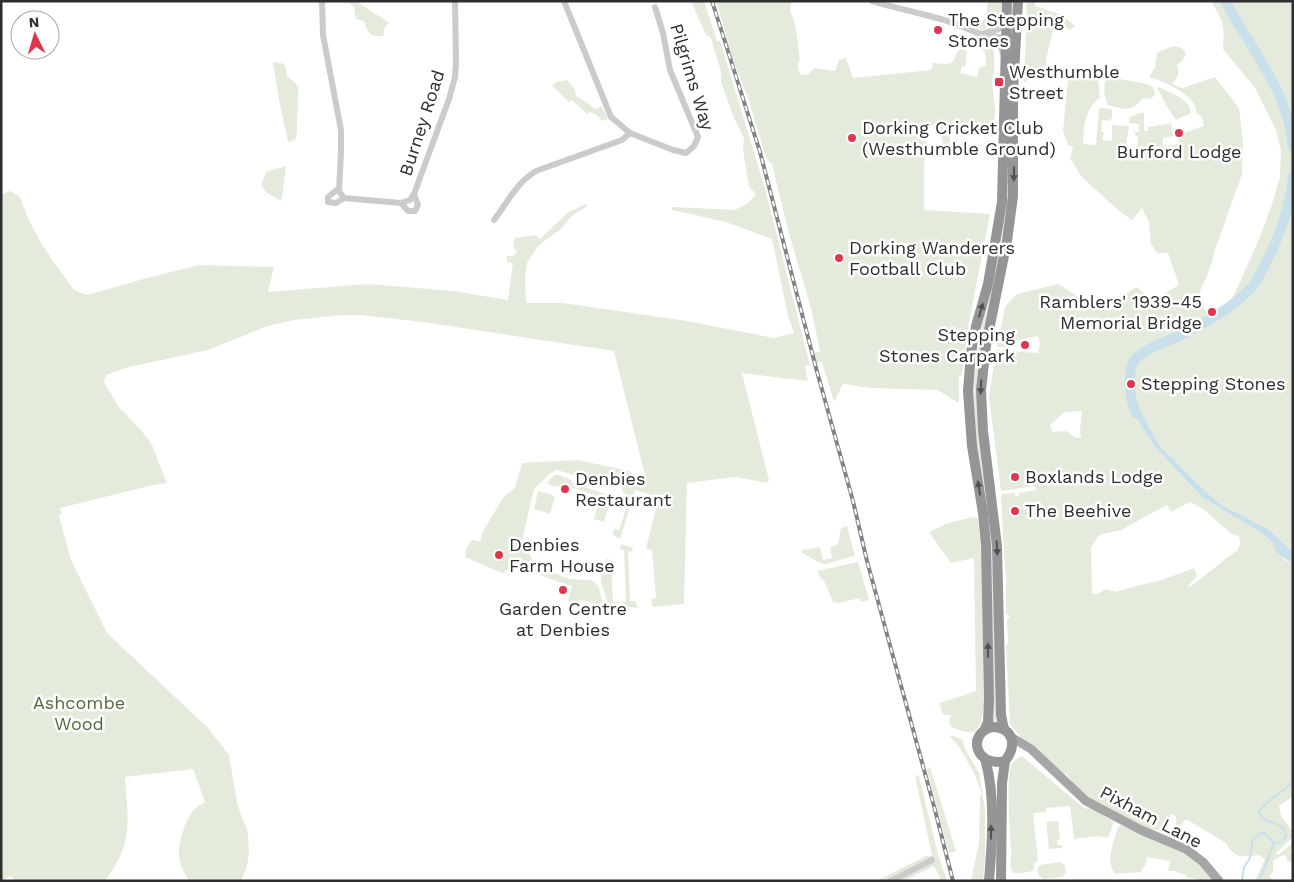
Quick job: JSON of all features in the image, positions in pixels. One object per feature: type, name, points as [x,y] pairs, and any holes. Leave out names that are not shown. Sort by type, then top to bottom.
[{"type":"highway","points":[[1007,1],[1002,202],[988,284],[976,326],[971,353],[968,391],[972,446],[983,513],[986,546],[989,707],[988,722],[977,739],[977,744],[981,755],[992,762],[1008,757]]},
{"type":"highway","points":[[1001,881],[1002,783],[1012,742],[1000,715],[997,546],[983,431],[981,390],[986,345],[1011,215],[1014,176],[1013,92],[1018,1]]},
{"type":"highway","points":[[985,729],[998,727],[1008,733]]},
{"type":"highway","points":[[985,759],[989,779],[991,816],[989,881]]},
{"type":"main road","name":"Pixham Lane","points":[[1008,733],[1031,749],[1086,801],[1141,830],[1186,849],[1203,862],[1219,881]]},
{"type":"main road","name":"Pixham Lane","points":[[1008,757],[1022,751],[1044,763]]},
{"type":"street","name":"Burney Road","points":[[322,1],[323,35],[341,130],[338,189],[328,197],[328,202],[336,203],[344,198],[401,203],[410,200],[414,194],[449,99],[455,77],[455,1]]},
{"type":"street","name":"Pilgrims Way","points":[[564,1],[611,117],[630,133],[682,152],[689,151],[698,140],[695,128],[670,70],[655,7]]},
{"type":"street","points":[[872,1],[945,20],[994,36],[1006,38],[1017,28]]},
{"type":"street","points":[[983,33],[999,29],[1006,22]]},
{"type":"street","points":[[994,36],[999,42],[1005,60]]},
{"type":"street","points":[[494,220],[516,188],[528,176],[536,171],[622,140],[630,133]]},
{"type":"street","points":[[338,189],[344,198]]},
{"type":"street","name":"Burney Road","points":[[401,203],[408,211],[415,211],[418,205],[414,194]]},
{"type":"street","points":[[891,881],[932,860]]},
{"type":"green space","points":[[347,1],[356,1],[389,23],[385,27],[383,36],[372,35],[364,21],[356,19],[354,7]]},
{"type":"green space","name":"Ashcombe Wood","points":[[691,1],[704,1],[717,41],[720,41],[764,185],[810,365],[805,366],[808,381],[742,373],[769,480],[767,483],[736,477],[687,483],[684,604],[653,607],[651,599],[656,598],[652,550],[646,548],[659,497],[635,490],[620,539],[613,535],[614,529],[619,530],[630,497],[622,491],[623,486],[575,472],[574,475],[557,470],[552,472],[534,489],[523,536],[524,543],[535,565],[569,579],[595,582],[599,588],[602,601],[600,604],[591,605],[591,602],[579,600],[578,603],[568,601],[572,586],[536,573],[516,562],[513,561],[510,571],[506,570],[504,574],[465,557],[466,549],[472,540],[480,542],[483,531],[503,498],[515,488],[522,463],[578,460],[629,471],[638,479],[647,483],[614,351],[423,322],[360,315],[341,315],[294,320],[268,326],[208,350],[125,368],[106,375],[104,382],[118,406],[141,430],[152,445],[167,483],[60,508],[62,514],[59,516],[71,560],[107,633],[207,727],[229,755],[238,807],[248,832],[249,853],[247,866],[241,881],[189,881],[185,875],[179,858],[181,837],[192,813],[205,802],[193,769],[125,777],[128,819],[125,843],[121,854],[105,881],[15,881],[11,876],[1,881],[1,195],[10,191],[20,197],[27,216],[53,261],[74,290],[87,295],[199,265],[274,267],[268,292],[368,284],[453,291],[508,300],[513,263],[507,262],[507,256],[513,256],[517,252],[513,246],[515,238],[535,235],[540,239],[567,213],[585,204],[588,206],[573,215],[561,229],[539,245],[527,263],[525,278],[526,303],[563,303],[687,321],[774,338],[794,333],[788,316],[772,239],[726,222],[672,210],[672,207],[735,210],[748,203],[756,194],[749,187],[743,150],[744,138],[734,118],[721,82],[721,72],[711,38],[706,35]]},
{"type":"green space","points":[[716,1],[791,1],[790,12],[796,28],[800,60],[798,68],[801,75],[809,74],[814,68],[835,71],[839,60],[846,58],[853,78],[931,70],[933,63],[947,64],[953,62],[957,52],[961,49],[967,51],[965,67],[962,67],[960,73],[977,77],[980,67],[986,66],[985,52],[982,50],[979,39],[974,38],[973,33],[992,39],[994,51],[992,81],[995,108],[994,124],[950,126],[952,133],[949,144],[944,146],[938,124],[928,126],[924,166],[924,210],[990,214],[969,322],[962,375],[959,376],[959,403],[937,390],[870,388],[843,384],[834,402],[822,362],[816,363],[813,353],[820,352],[812,312],[788,230],[772,164],[766,158],[748,98],[725,39],[727,38]]},
{"type":"green space","points":[[988,1],[1002,1],[1001,12],[998,20],[992,26],[982,30],[974,26],[975,22],[980,24],[986,17]]},
{"type":"green space","points":[[1027,1],[1035,1],[1035,6],[1062,15],[1075,26],[1070,30],[1057,22],[1054,25],[1046,60],[1046,69],[1098,79],[1100,97],[1088,113],[1083,144],[1096,145],[1099,108],[1112,109],[1112,119],[1110,121],[1102,120],[1101,132],[1104,132],[1102,140],[1112,141],[1112,125],[1129,126],[1126,146],[1137,147],[1138,136],[1135,135],[1135,132],[1139,132],[1139,124],[1129,123],[1130,117],[1139,113],[1144,113],[1144,131],[1148,131],[1148,127],[1172,123],[1173,136],[1163,138],[1163,146],[1179,144],[1178,135],[1204,126],[1202,117],[1196,113],[1192,101],[1186,95],[1163,82],[1149,77],[1155,67],[1157,53],[1177,47],[1186,54],[1177,65],[1178,76],[1172,84],[1182,88],[1215,77],[1239,108],[1243,142],[1242,174],[1200,292],[1199,301],[1209,314],[1225,305],[1234,295],[1260,237],[1280,177],[1281,151],[1276,130],[1255,88],[1223,49],[1224,35],[1222,24],[1211,1],[1293,1],[1293,552],[1268,529],[1220,504],[1199,485],[1159,445],[1136,402],[1128,402],[1155,447],[1202,497],[1261,533],[1272,542],[1285,560],[1293,564],[1293,796],[1279,806],[1281,816],[1290,827],[1293,837],[1276,853],[1279,855],[1293,842],[1293,847],[1290,851],[1293,853],[1293,863],[1288,861],[1286,856],[1283,855],[1273,861],[1273,872],[1269,876],[1274,881],[1254,881],[1265,859],[1258,855],[1239,856],[1232,852],[1226,843],[1186,819],[1180,826],[1176,824],[1176,816],[1171,814],[1163,831],[1154,830],[1121,818],[1100,806],[1082,793],[1066,774],[1062,774],[1024,741],[1010,724],[1006,645],[1008,643],[1007,620],[1010,616],[1006,614],[1007,583],[1001,496],[1002,494],[1015,493],[1015,496],[1019,496],[1019,493],[1036,490],[1035,486],[1001,491],[989,397],[996,350],[1038,353],[1040,344],[1038,336],[1014,341],[1008,347],[997,347],[1005,307],[1017,294],[1058,284],[1096,308],[1128,298],[1126,293],[1137,287],[1153,300],[1179,285],[1168,253],[1157,253],[1151,244],[1149,222],[1142,208],[1132,220],[1119,211],[1081,176],[1070,158],[1073,147],[1068,145],[1063,131],[1068,80],[1045,72],[1040,78],[1024,82]],"holes":[[[1082,411],[1081,437],[1076,438],[1066,431],[1052,432],[1050,425],[1064,412]],[[1190,502],[1203,509],[1233,535],[1239,536],[1238,550],[1188,588],[1197,576],[1194,568],[1159,581],[1115,592],[1106,589],[1097,594],[1092,594],[1091,548],[1099,535],[1121,530],[1167,505],[1171,512]]]},
{"type":"green space","points":[[273,62],[285,65],[287,76],[298,86],[297,133],[295,140],[288,142],[279,100]]},
{"type":"green space","points":[[1108,77],[1147,84],[1153,87],[1155,94],[1152,98],[1142,99],[1134,106],[1126,109],[1108,105],[1104,91]]},
{"type":"green space","points":[[567,80],[575,89],[576,96],[595,109],[601,106],[608,119],[602,121],[597,115],[590,112],[587,114],[572,100],[569,102],[552,85]]},
{"type":"green space","points":[[1158,87],[1183,100],[1190,108],[1191,113],[1176,120]]},
{"type":"green space","points":[[1007,90],[1010,197],[982,347],[991,519],[998,723],[992,724],[973,392],[978,346],[999,238]]},
{"type":"green space","points":[[286,166],[281,201],[267,193],[261,185],[266,172]]},
{"type":"green space","points":[[554,475],[612,496],[604,522],[594,519],[600,500],[597,498],[598,496],[561,484],[560,487],[556,485],[555,487],[548,484]]},
{"type":"green space","points":[[538,491],[555,497],[550,514],[534,509]]},
{"type":"green space","points":[[974,517],[978,519],[982,568],[984,705],[981,723],[975,732],[972,732],[962,731],[950,726],[949,719],[951,717],[942,713],[940,703],[976,691],[974,558],[951,563],[929,532],[948,523]]},
{"type":"green space","points":[[847,526],[855,556],[825,564],[801,552],[802,550],[820,547],[823,560],[832,558],[830,548],[838,544],[841,528]]},
{"type":"green space","points":[[621,544],[633,548],[632,552],[628,551],[630,601],[635,601],[638,608],[626,607],[622,602],[626,601],[624,550],[620,549]]},
{"type":"green space","points":[[606,559],[611,560],[613,602],[618,602],[620,607],[608,604],[601,581],[602,569]]},
{"type":"green space","points":[[858,562],[869,600],[861,602],[860,598],[839,603],[833,602],[824,580],[822,580],[817,571]]},
{"type":"green space","points":[[951,735],[963,740],[965,749],[979,773],[985,809],[983,881],[971,881],[979,843],[980,795],[982,794],[976,777],[958,745],[950,737]]},
{"type":"green space","points":[[1022,756],[1080,805],[1087,809],[1090,807],[1114,822],[1108,838],[1099,836],[1074,839],[1070,806],[1046,808],[1046,812],[1033,813],[1038,860],[1034,864],[1034,869],[1022,873],[1013,872],[1010,865],[1009,782],[1012,764]]},
{"type":"green space","points":[[930,767],[956,851],[949,853],[927,770]]},
{"type":"green space","points":[[915,775],[919,776],[938,854],[947,881],[938,881],[940,877],[934,866],[904,881],[876,881],[926,856],[932,856]]},
{"type":"green space","points":[[1058,821],[1060,840],[1057,840],[1058,845],[1062,845],[1062,848],[1049,849],[1046,822]]},
{"type":"green space","points":[[1121,825],[1183,851],[1198,863],[1214,881],[1197,881],[1197,879],[1186,877],[1186,875],[1177,871],[1168,871],[1170,861],[1147,857],[1145,867],[1143,867],[1141,872],[1115,874],[1110,857],[1118,827]]},
{"type":"green space","points":[[1060,862],[1065,865],[1066,873],[1062,877],[1044,879],[1039,876],[1037,870],[1040,865]]},
{"type":"water","points":[[1128,402],[1136,402],[1159,445],[1199,485],[1220,504],[1268,529],[1293,552],[1293,564],[1277,553],[1272,542],[1261,533],[1202,497],[1155,447]]},
{"type":"waterway","points":[[1225,1],[1276,89],[1290,127],[1293,147]]},
{"type":"waterway","points":[[1136,413],[1130,385],[1131,369],[1136,358],[1147,350],[1183,334],[1218,314],[1235,303],[1252,287],[1279,234],[1289,200],[1293,176]]},
{"type":"waterway","points":[[1274,843],[1281,842],[1286,837],[1284,829],[1265,820],[1261,817],[1259,811],[1266,803],[1293,782]]},
{"type":"waterway","points":[[1242,881],[1244,867],[1250,858],[1253,840],[1259,834],[1264,833],[1274,843]]},
{"type":"waterway","points":[[1259,881],[1274,843]]},
{"type":"railway","points":[[712,1],[760,152],[953,881]]},
{"type":"place","name":"The Stepping Stones","points":[[938,30]]},
{"type":"place","name":"Westhumble Street","points":[[999,82]]},
{"type":"place","name":"Burford Lodge","points":[[1179,133]]},
{"type":"place","name":"Dorking Cricket Club (Westhumble Ground)","points":[[852,138]]},
{"type":"place","name":"Dorking Wanderers Football Club","points":[[839,258]]},
{"type":"place","name":"Ramblers' 1939-45 Memorial Bridge","points":[[1212,312]]},
{"type":"place","name":"Stepping Stones Carpark","points":[[1025,345]]},
{"type":"place","name":"Stepping Stones","points":[[1131,384]]},
{"type":"place","name":"Boxlands Lodge","points":[[1015,477]]},
{"type":"place","name":"Denbies Restaurant","points":[[565,489]]},
{"type":"place","name":"The Beehive","points":[[1015,511]]},
{"type":"place","name":"Denbies Farm House","points":[[499,555]]},
{"type":"place","name":"Garden Centre at Denbies","points":[[563,590]]}]
